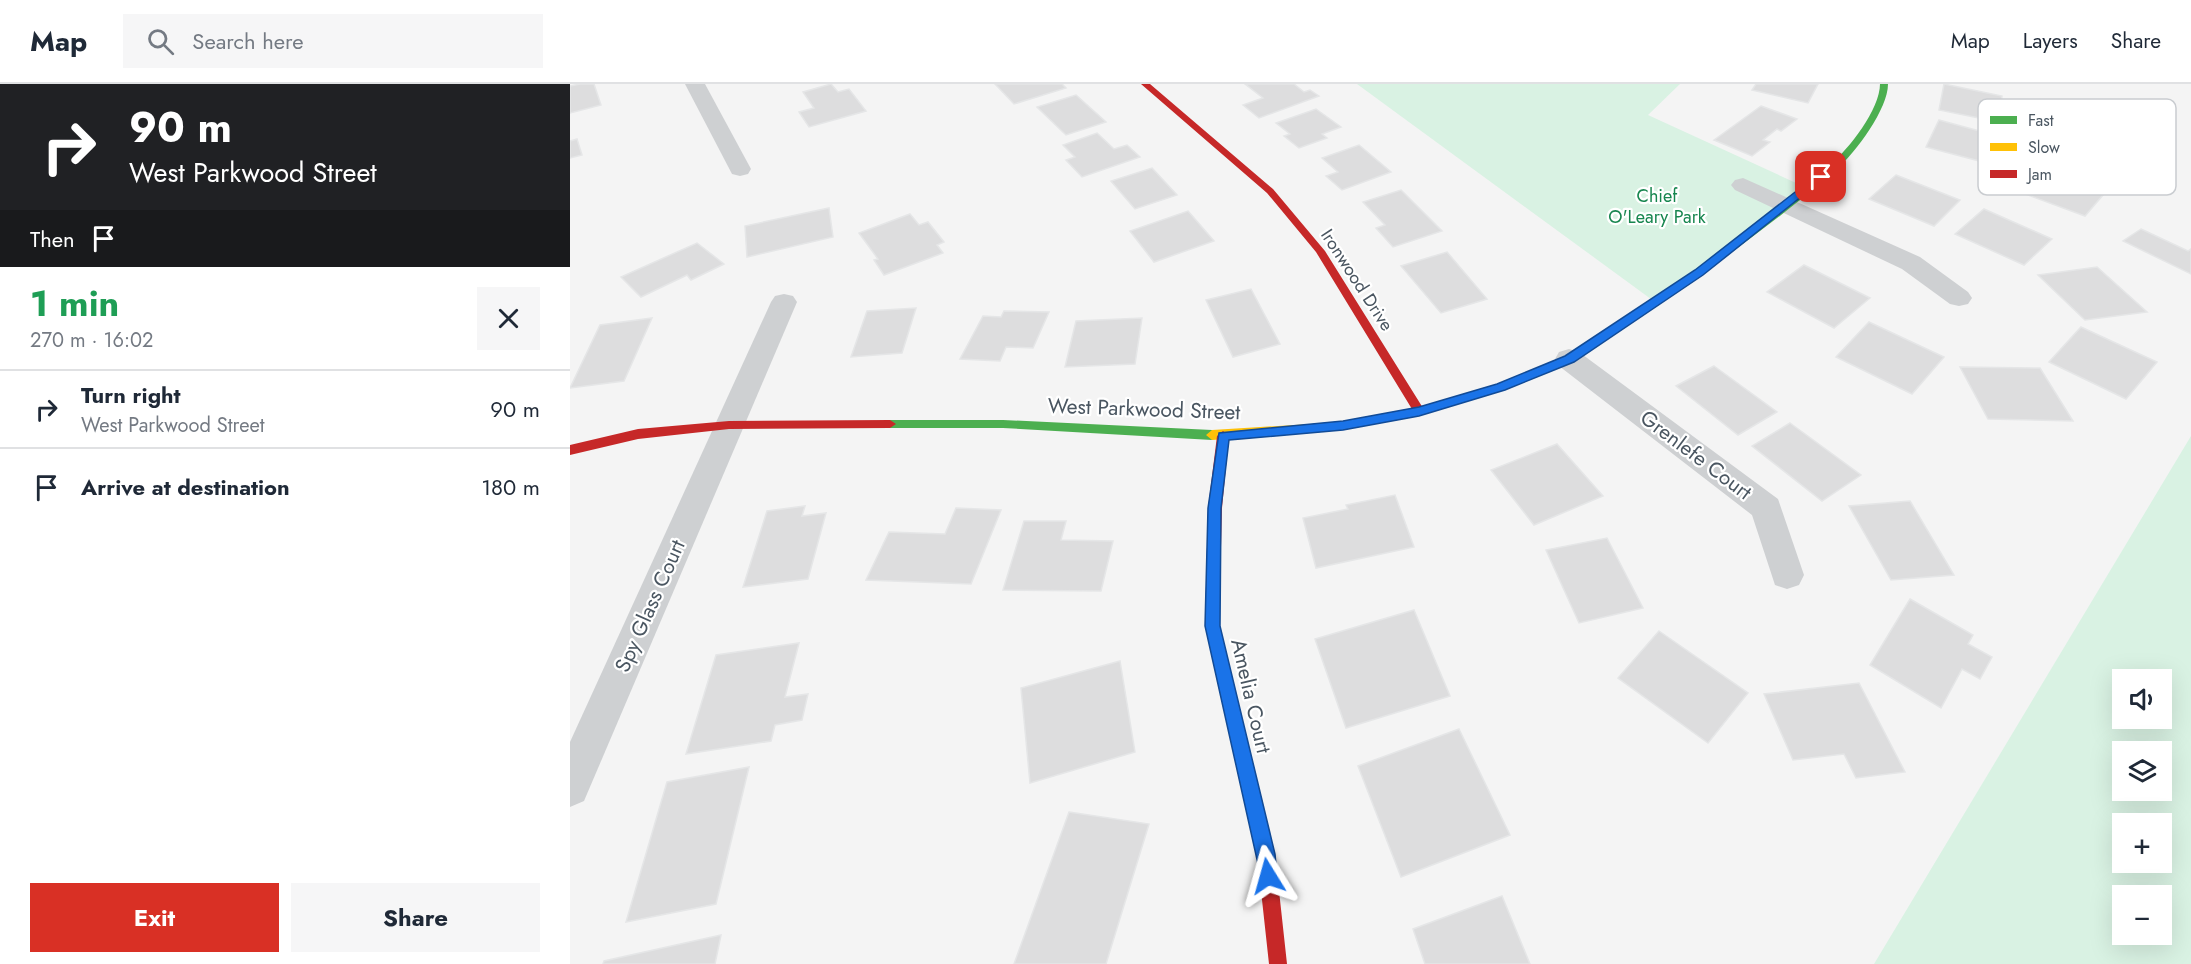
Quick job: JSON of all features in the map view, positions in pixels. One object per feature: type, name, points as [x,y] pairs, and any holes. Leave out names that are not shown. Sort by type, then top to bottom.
[{"type":"street","points":[[695,84],[740,169]]},
{"type":"street","name":"Ironwood Drive","points":[[1145,84],[1277,200],[1320,251],[1419,411]]},
{"type":"street","name":"West Parkwood Street","points":[[570,450],[638,434],[729,425],[1003,424],[1223,436],[1343,426],[1419,411],[1501,387],[1569,359],[1699,273],[1835,165],[1864,131],[1884,95],[1884,84]]},
{"type":"street","points":[[1743,185],[1911,263],[1959,298]]},
{"type":"street","name":"Spy Glass Court","points":[[570,787],[784,302]]},
{"type":"street","name":"Grenlefe Court","points":[[1569,359],[1766,508],[1787,575]]},
{"type":"street","name":"Amelia Court","points":[[1223,436],[1215,508],[1212,626],[1266,854],[1278,964]]},
{"type":"green space","name":"Chief O'Leary Park","points":[[1357,84],[1680,84],[1648,115],[1807,188],[1655,302]]},
{"type":"green space","points":[[2191,436],[2191,964],[1874,964]]},
{"type":"building","points":[[594,84],[601,105],[570,113],[570,86]]},
{"type":"building","points":[[831,84],[838,92],[849,89],[866,111],[809,127],[799,112],[814,108],[803,92]]},
{"type":"building","points":[[995,84],[1062,84],[1066,88],[1014,104]]},
{"type":"building","points":[[1245,84],[1294,84],[1304,92],[1310,90],[1319,96],[1259,118],[1243,105],[1263,98]]},
{"type":"building","points":[[1756,84],[1818,84],[1808,103],[1752,90]]},
{"type":"building","points":[[1944,84],[2002,96],[2002,99],[1978,99],[1978,118],[1939,110]]},
{"type":"building","points":[[1076,95],[1106,122],[1066,135],[1037,107]]},
{"type":"building","points":[[1761,106],[1797,119],[1781,131],[1777,129],[1763,140],[1770,142],[1752,156],[1714,140]]},
{"type":"building","points":[[1316,109],[1341,127],[1322,134],[1327,138],[1299,148],[1284,136],[1290,134],[1276,123]]},
{"type":"building","points":[[1939,120],[1978,131],[1978,161],[1926,147]]},
{"type":"building","points":[[1097,133],[1114,149],[1127,145],[1140,157],[1082,177],[1066,160],[1075,157],[1063,145]]},
{"type":"building","points":[[577,139],[582,155],[570,158],[570,141]]},
{"type":"building","points":[[1359,145],[1391,172],[1342,190],[1326,176],[1338,172],[1322,158]]},
{"type":"building","points":[[1152,168],[1177,195],[1135,209],[1111,181]]},
{"type":"building","points":[[1896,175],[1960,200],[1934,226],[1869,199]]},
{"type":"building","points":[[1401,190],[1442,231],[1393,247],[1376,228],[1385,225],[1363,202]]},
{"type":"building","points":[[2028,195],[2103,195],[2085,216]]},
{"type":"building","points":[[829,208],[833,237],[747,257],[745,226]]},
{"type":"building","points":[[1984,209],[2052,239],[2024,265],[1955,234]]},
{"type":"building","points":[[1188,211],[1214,241],[1154,262],[1130,231]]},
{"type":"building","points":[[910,214],[919,225],[928,222],[944,242],[937,245],[943,253],[884,275],[874,260],[878,259],[859,233]]},
{"type":"building","points":[[2141,229],[2188,251],[2191,249],[2191,274],[2123,241]]},
{"type":"building","points":[[697,243],[724,264],[691,280],[687,275],[641,297],[621,277]]},
{"type":"building","points":[[1447,252],[1487,299],[1441,313],[1401,266]]},
{"type":"building","points":[[1804,265],[1870,298],[1834,328],[1767,292]]},
{"type":"building","points":[[2097,267],[2147,312],[2085,320],[2038,275]]},
{"type":"building","points":[[1251,289],[1280,344],[1233,357],[1206,300]]},
{"type":"building","points":[[916,308],[902,353],[851,357],[867,311]]},
{"type":"building","points":[[1004,311],[1049,312],[1033,348],[1006,347],[1000,361],[960,359],[983,316],[1001,317]]},
{"type":"building","points":[[652,318],[624,381],[570,388],[600,325]]},
{"type":"building","points":[[1142,318],[1135,364],[1065,367],[1076,321]]},
{"type":"building","points":[[1869,322],[1944,357],[1912,394],[1836,357]]},
{"type":"building","points":[[2081,327],[2157,362],[2126,399],[2049,362]]},
{"type":"building","points":[[1714,366],[1777,412],[1738,435],[1676,386]]},
{"type":"building","points":[[1960,367],[2040,368],[2073,421],[1988,419]]},
{"type":"building","points":[[1790,423],[1861,475],[1822,501],[1752,446]]},
{"type":"building","points":[[1557,444],[1603,496],[1534,525],[1491,470]]},
{"type":"building","points":[[1395,495],[1414,547],[1316,568],[1303,518],[1348,509],[1346,505]]},
{"type":"building","points":[[1910,501],[1954,575],[1891,580],[1849,506]]},
{"type":"building","points":[[805,506],[802,516],[826,513],[808,579],[743,587],[767,511]]},
{"type":"building","points":[[956,508],[1001,510],[971,584],[866,580],[889,532],[945,534]]},
{"type":"building","points":[[1024,521],[1066,521],[1061,540],[1113,541],[1101,591],[1003,590]]},
{"type":"building","points":[[1607,538],[1643,608],[1579,623],[1546,550]]},
{"type":"building","points":[[1910,599],[1973,635],[1968,644],[1992,657],[1980,679],[1962,669],[1941,708],[1870,665]]},
{"type":"building","points":[[1414,610],[1450,696],[1346,728],[1315,639]]},
{"type":"building","points":[[1659,631],[1748,693],[1708,743],[1618,678]]},
{"type":"building","points":[[799,643],[785,697],[808,694],[802,720],[775,725],[771,741],[686,754],[716,655]]},
{"type":"building","points":[[1120,661],[1135,752],[1030,783],[1021,688]]},
{"type":"building","points":[[1859,683],[1905,772],[1856,778],[1844,754],[1793,760],[1764,694]]},
{"type":"building","points":[[1459,729],[1510,835],[1401,877],[1358,766]]},
{"type":"building","points":[[749,767],[716,904],[626,922],[667,782]]},
{"type":"building","points":[[1069,812],[1149,824],[1106,964],[1014,964]]},
{"type":"building","points":[[1502,896],[1530,964],[1425,964],[1413,929]]},
{"type":"building","points":[[721,935],[715,964],[603,964],[604,961]]},
{"type":"traffic: fast","points":[[1687,281],[1835,166],[1864,131],[1884,95],[1884,84]]},
{"type":"traffic: fast","points":[[890,424],[1003,424],[1212,435]]},
{"type":"traffic: slow","points":[[1212,435],[1343,426],[1419,411],[1501,387],[1569,359],[1687,281]]},
{"type":"traffic: jam","points":[[1145,84],[1270,191],[1320,251],[1419,411]]},
{"type":"traffic: jam","points":[[570,450],[638,434],[729,425],[890,424]]},
{"type":"traffic: jam","points":[[1223,436],[1215,508],[1212,625],[1266,854],[1278,964]]},
{"type":"route","points":[[1268,876],[1266,854],[1212,626],[1215,508],[1223,436],[1343,426],[1419,411],[1501,387],[1569,359],[1699,273],[1821,177]]}]
